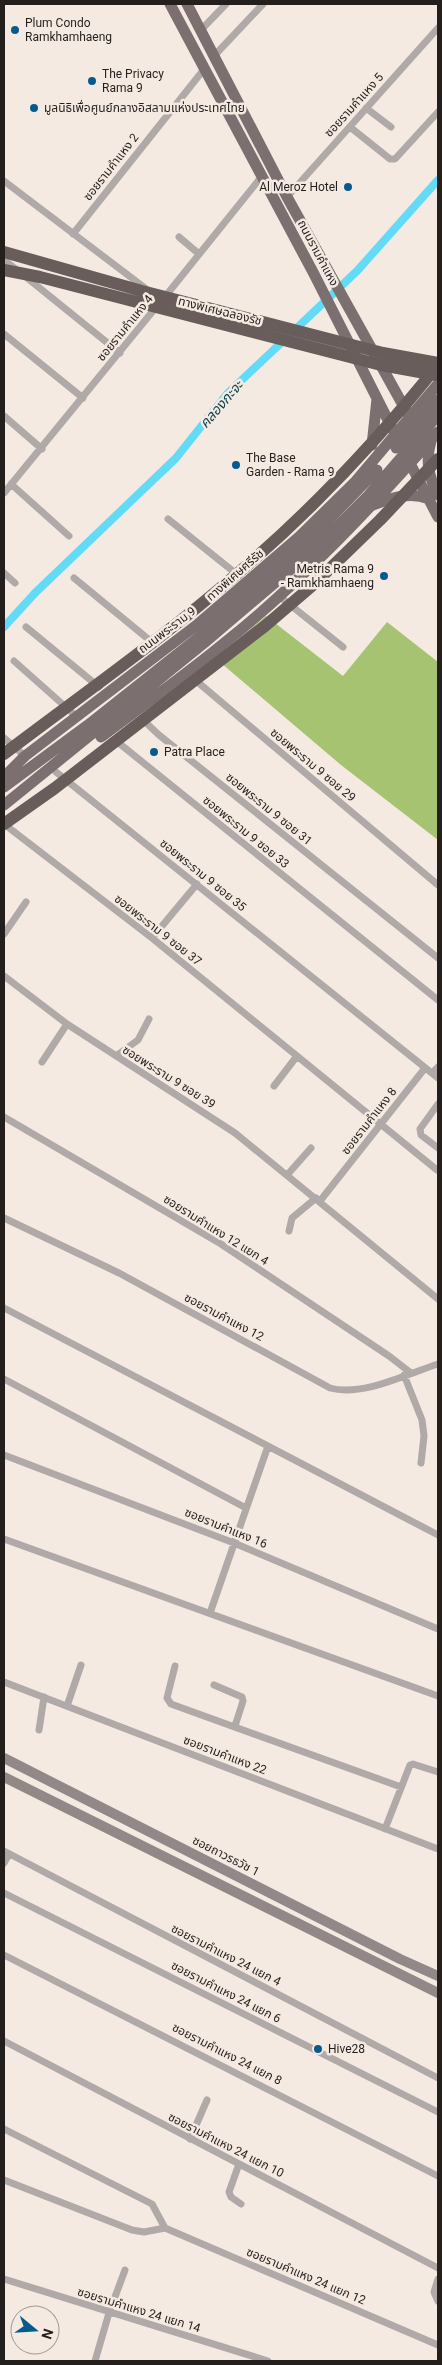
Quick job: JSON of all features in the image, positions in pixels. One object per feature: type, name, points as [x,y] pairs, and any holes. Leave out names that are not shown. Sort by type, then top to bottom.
[{"type":"highway","name":"ทางพิเศษฉลองรัช","points":[[4,252],[142,291],[383,353],[438,364]]},
{"type":"highway","name":"ทางพิเศษฉลองรัช","points":[[4,270],[40,277],[381,364],[438,376]]},
{"type":"highway","name":"ทางพิเศษศรีรัช","points":[[4,754],[193,610],[269,546],[365,450],[438,364]]},
{"type":"highway","points":[[4,824],[55,788],[265,626],[380,520],[438,459]]},
{"type":"main road","name":"ถนนรามคำแหง","points":[[170,4],[314,274],[410,465],[434,497],[438,517]]},
{"type":"main road","name":"ถนนรามคำแหง","points":[[187,4],[287,197],[438,468]]},
{"type":"main road","points":[[262,176],[272,169]]},
{"type":"main road","name":"ถนนพระราม 9","points":[[4,807],[56,772],[97,730],[310,539],[359,490],[434,397],[438,384]]},
{"type":"main road","points":[[392,387],[408,396],[434,397]]},
{"type":"main road","points":[[355,482],[366,463],[373,442],[377,397]]},
{"type":"main road","name":"ถนนพระราม 9","points":[[4,777],[25,756],[108,694],[161,650],[198,624],[275,559],[355,482],[410,418],[434,397]]},
{"type":"main road","name":"ถนนพระราม 9","points":[[4,807],[317,547],[367,497],[438,415]]},
{"type":"main road","points":[[371,506],[400,495],[434,497],[427,466],[428,451],[438,426]]},
{"type":"main road","name":"ถนนพระราม 9","points":[[4,787],[97,730],[135,712],[228,641],[301,576],[371,506],[438,432]]},
{"type":"main road","points":[[275,559],[287,558],[293,561],[298,567],[301,576]]},
{"type":"main road","name":"ซอยถาวรธวัช 1","points":[[4,1758],[400,1959],[438,1976]]},
{"type":"main road","points":[[4,1777],[438,1993]]},
{"type":"main road","points":[[71,1810],[78,1796]]},
{"type":"main road","points":[[393,1972],[398,1973],[401,1970],[404,1962],[400,1959]]},
{"type":"street","points":[[201,30],[226,4]]},
{"type":"street","points":[[214,56],[263,4]]},
{"type":"street","name":"ซอยรามคำแหง 5","points":[[287,197],[438,28]]},
{"type":"street","name":"ซอยรามคำแหง 2","points":[[73,234],[205,68]]},
{"type":"street","points":[[366,108],[390,128]]},
{"type":"street","points":[[350,127],[390,159],[395,159],[438,112]]},
{"type":"street","name":"ซอยรามคำแหง 4","points":[[4,493],[42,449],[262,176]]},
{"type":"street","points":[[4,181],[162,301]]},
{"type":"street","points":[[179,237],[199,254]]},
{"type":"street","points":[[4,260],[120,353]]},
{"type":"street","points":[[4,334],[83,398]]},
{"type":"street","points":[[4,416],[42,449]]},
{"type":"street","points":[[12,484],[70,536]]},
{"type":"street","points":[[168,519],[248,582]]},
{"type":"street","points":[[4,573],[15,583]]},
{"type":"street","points":[[74,578],[129,621],[161,650]]},
{"type":"street","points":[[279,596],[343,647]]},
{"type":"street","points":[[26,627],[108,694]]},
{"type":"street","points":[[14,661],[77,717]]},
{"type":"street","name":"ซอยพระราม 9 ซอย 29","points":[[186,672],[438,885]]},
{"type":"street","name":"ซอยพระราม 9 ซอย 31","points":[[135,712],[159,735],[438,958]]},
{"type":"street","name":"ซอยพระราม 9 ซอย 33","points":[[97,730],[438,1000]]},
{"type":"street","points":[[4,738],[25,756]]},
{"type":"street","name":"ซอยพระราม 9 ซอย 35","points":[[56,772],[425,1068]]},
{"type":"street","name":"ซอยพระราม 9 ซอย 37","points":[[4,824],[152,938],[437,1170]]},
{"type":"street","points":[[152,938],[197,884]]},
{"type":"street","points":[[4,934],[26,902]]},
{"type":"street","name":"ซอยพระราม 9 ซอย 39","points":[[4,976],[67,1024],[235,1132],[438,1299]]},
{"type":"street","points":[[116,1056],[138,1040],[148,1019]]},
{"type":"street","points":[[42,1062],[67,1024]]},
{"type":"street","points":[[274,1086],[297,1056]]},
{"type":"street","points":[[425,1068],[435,1076],[438,1067]]},
{"type":"street","name":"ซอยรามคำแหง 8","points":[[289,1231],[292,1218],[318,1199],[425,1068]]},
{"type":"street","points":[[438,1104],[420,1129],[422,1135],[438,1148]]},
{"type":"street","name":"ซอยรามคำแหง 12 แยก 4","points":[[4,1117],[221,1244],[407,1374]]},
{"type":"street","points":[[288,1174],[311,1148]]},
{"type":"street","name":"ซอยรามคำแหง 12","points":[[4,1218],[119,1273],[330,1388],[340,1391],[357,1390],[438,1364]]},
{"type":"street","points":[[4,1308],[438,1535]]},
{"type":"street","points":[[407,1374],[422,1420],[424,1436],[421,1463]]},
{"type":"street","points":[[4,1380],[246,1508]]},
{"type":"street","points":[[210,1613],[268,1446]]},
{"type":"street","name":"ซอยรามคำแหง 16","points":[[4,1455],[234,1543],[438,1628]]},
{"type":"street","points":[[4,1539],[438,1696]]},
{"type":"street","points":[[67,1706],[81,1665]]},
{"type":"street","points":[[175,1666],[167,1698],[171,1704],[400,1787]]},
{"type":"street","name":"ซอยรามคำแหง 22","points":[[4,1682],[438,1849]]},
{"type":"street","points":[[214,1685],[242,1697],[243,1701],[235,1726]]},
{"type":"street","points":[[39,1730],[44,1697]]},
{"type":"street","points":[[385,1829],[400,1787],[412,1764],[438,1772]]},
{"type":"street","points":[[4,1863],[6,1852]]},
{"type":"street","name":"ซอยรามคำแหง 24 แยก 4","points":[[6,1852],[438,2078]]},
{"type":"street","name":"ซอยรามคำแหง 24 แยก 6","points":[[4,1893],[438,2112]]},
{"type":"street","name":"ซอยรามคำแหง 24 แยก 8","points":[[4,1955],[438,2176]]},
{"type":"street","name":"ซอยรามคำแหง 24 แยก 10","points":[[4,2041],[438,2268]]},
{"type":"street","points":[[190,2139],[207,2100]]},
{"type":"street","points":[[4,2129],[152,2204],[165,2228],[144,2232],[132,2230],[4,2180]]},
{"type":"street","points":[[239,2164],[229,2192],[231,2197],[241,2204]]},
{"type":"street","name":"ซอยรามคำแหง 24 แยก 12","points":[[165,2228],[438,2345]]},
{"type":"street","points":[[95,2361],[109,2312],[125,2270]]},
{"type":"street","points":[[438,2278],[434,2292],[438,2302]]},
{"type":"street","name":"ซอยรามคำแหง 24 แยก 14","points":[[4,2279],[268,2361]]},
{"type":"green space","points":[[266,616],[343,676],[387,622],[438,662],[438,840],[341,765],[215,658]]},
{"type":"waterway","name":"คลองกะจะ","points":[[4,627],[35,593],[176,458],[227,394],[357,271],[438,180]]},
{"type":"place","name":"Plum Condo Ramkhamhaeng","points":[[15,30]]},
{"type":"place","name":"The Privacy Rama 9","points":[[92,81]]},
{"type":"place","name":"มูลนิธิเพื่อศูนย์กลางอิสลามแห่งประเทศไทย","points":[[34,108]]},
{"type":"place","name":"Al Meroz Hotel","points":[[348,187]]},
{"type":"place","name":"The Base Garden - Rama 9","points":[[236,465]]},
{"type":"place","name":"Metris Rama 9 - Ramkhamhaeng","points":[[384,576]]},
{"type":"place","name":"Patra Place","points":[[154,752]]},
{"type":"place","name":"Hive28","points":[[318,2049]]}]
